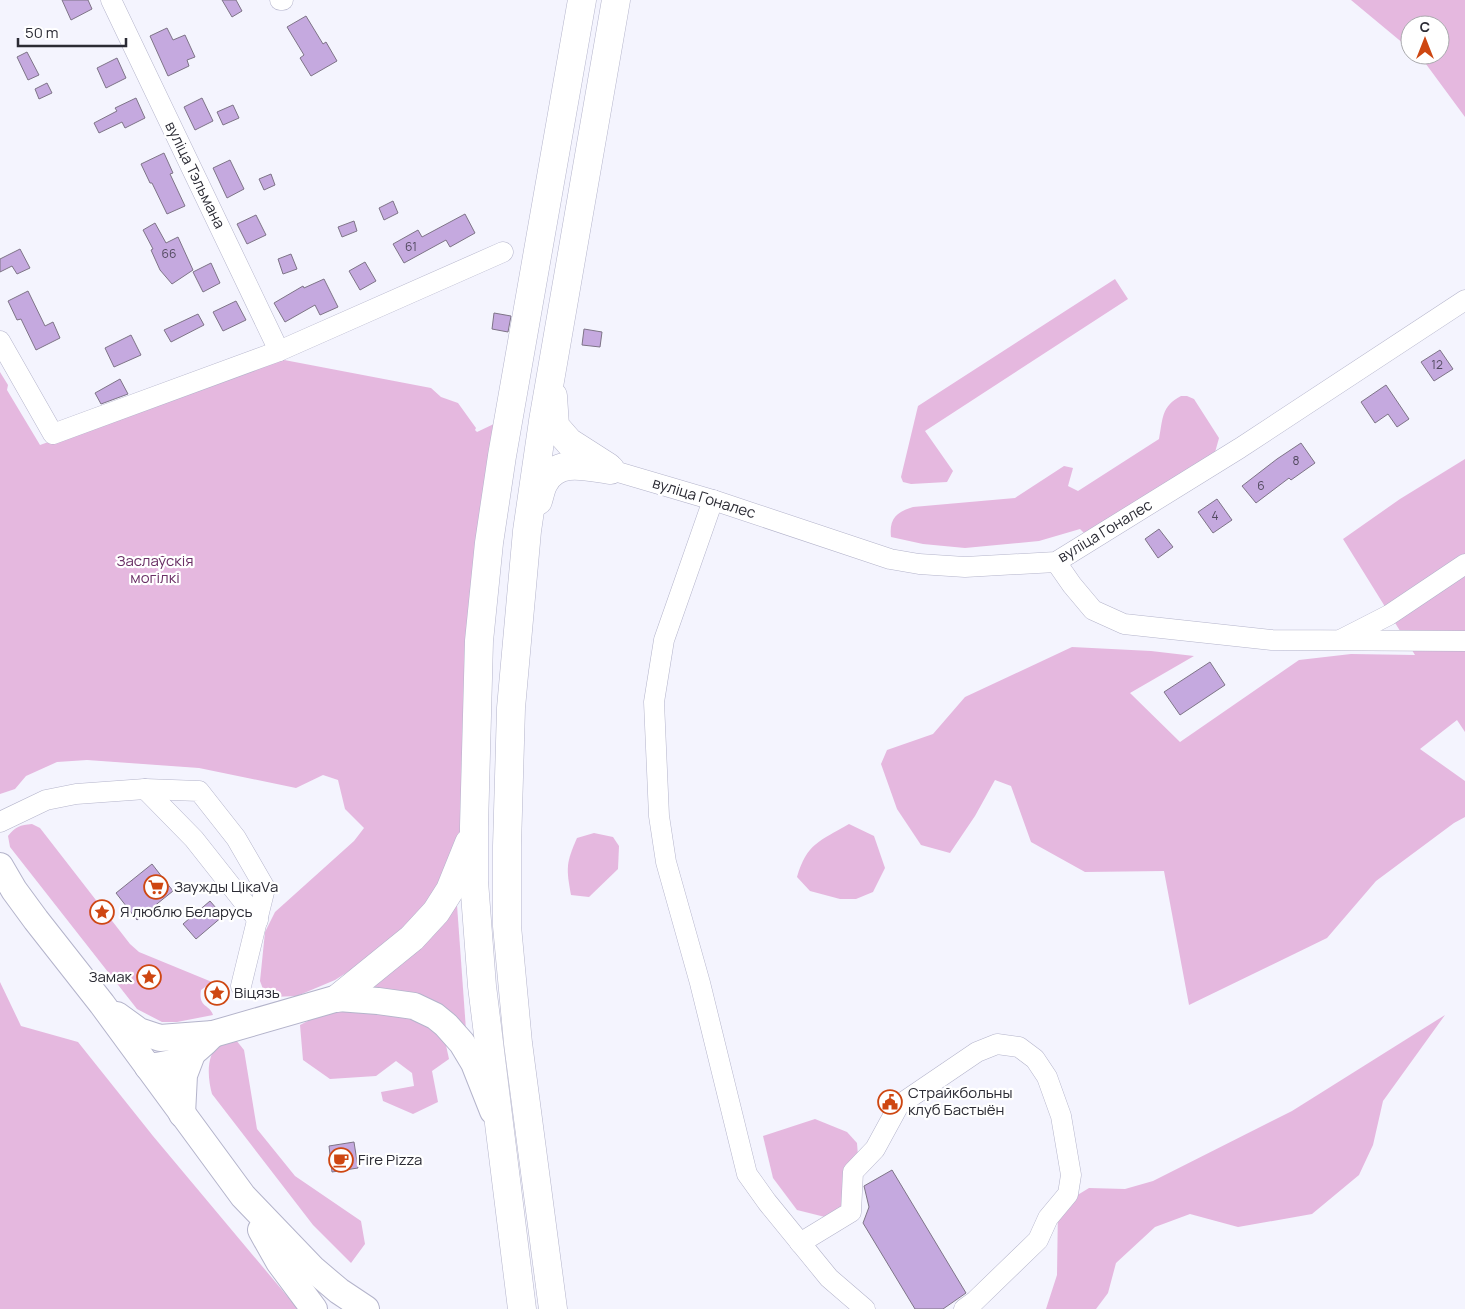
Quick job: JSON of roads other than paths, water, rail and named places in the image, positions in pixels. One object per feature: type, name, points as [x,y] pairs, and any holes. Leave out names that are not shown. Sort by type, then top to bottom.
[{"type":"highway","points":[[522,1309],[482,986],[474,881],[479,641],[489,543],[502,456],[582,0]]},
{"type":"highway","points":[[553,1309],[518,1043],[507,926],[511,708],[527,531],[543,421],[616,0]]},
{"type":"highway","points":[[551,379],[555,426],[569,442],[611,470]]},
{"type":"highway","points":[[527,531],[544,482],[554,469],[567,465],[611,470]]},
{"type":"highway","points":[[338,998],[412,938],[436,912],[450,890],[467,850],[474,827]]},
{"type":"main road","points":[[0,866],[7,885],[102,1004],[243,1196],[313,1270],[339,1291],[366,1309]]},
{"type":"main road","points":[[102,1004],[139,1031],[160,1038],[213,1034],[338,998],[378,1000],[414,1006],[434,1016],[446,1025],[462,1044],[474,1063],[498,1124]]},
{"type":"main road","points":[[148,1067],[171,1065],[192,1054],[213,1034]]},
{"type":"main road","points":[[148,1067],[153,1050],[160,1038]]},
{"type":"main road","points":[[182,1114],[184,1076],[192,1054]]},
{"type":"main road","points":[[243,1196],[279,1262],[314,1309]]},
{"type":"street","name":"вуліца Тэльмана","points":[[111,0],[279,350]]},
{"type":"street","points":[[0,341],[53,434],[279,350],[504,252]]},
{"type":"street","name":"вуліца Гоналес","points":[[611,470],[713,500],[871,553],[899,560],[919,564],[965,567],[1056,562],[1240,448],[1465,300]]},
{"type":"street","points":[[713,500],[664,640],[654,702],[658,816],[666,862],[700,983],[747,1174],[767,1202],[829,1278],[865,1309]]},
{"type":"street","points":[[1056,562],[1093,610],[1124,624],[1272,640],[1465,641]]},
{"type":"street","points":[[1338,641],[1389,615],[1465,564]]},
{"type":"street","points":[[145,789],[194,839],[258,920]]},
{"type":"street","points":[[0,822],[46,800],[76,794],[145,789],[199,791],[236,838],[265,888],[241,986]]},
{"type":"street","points":[[800,1243],[851,1212],[853,1172],[875,1149],[899,1105],[977,1052],[997,1044],[1019,1047],[1034,1058],[1047,1077],[1061,1116],[1070,1175],[1068,1194],[1048,1218],[1038,1240],[976,1301],[964,1309]]},
{"type":"place","name":"Заужды ЦікаVа","points":[[156,887]]},
{"type":"place","name":"Я люблю Беларусь","points":[[102,912]]},
{"type":"place","name":"Замак","points":[[149,977]]},
{"type":"place","name":"Віцязь","points":[[217,993]]},
{"type":"place","name":"Страйкбольны клуб Бастыён","points":[[890,1102]]},
{"type":"place","name":"Fire Pizza","points":[[341,1160]]},
{"type":"park label","name":"Заслаўскія могілкі","points":[[155,570]]}]
